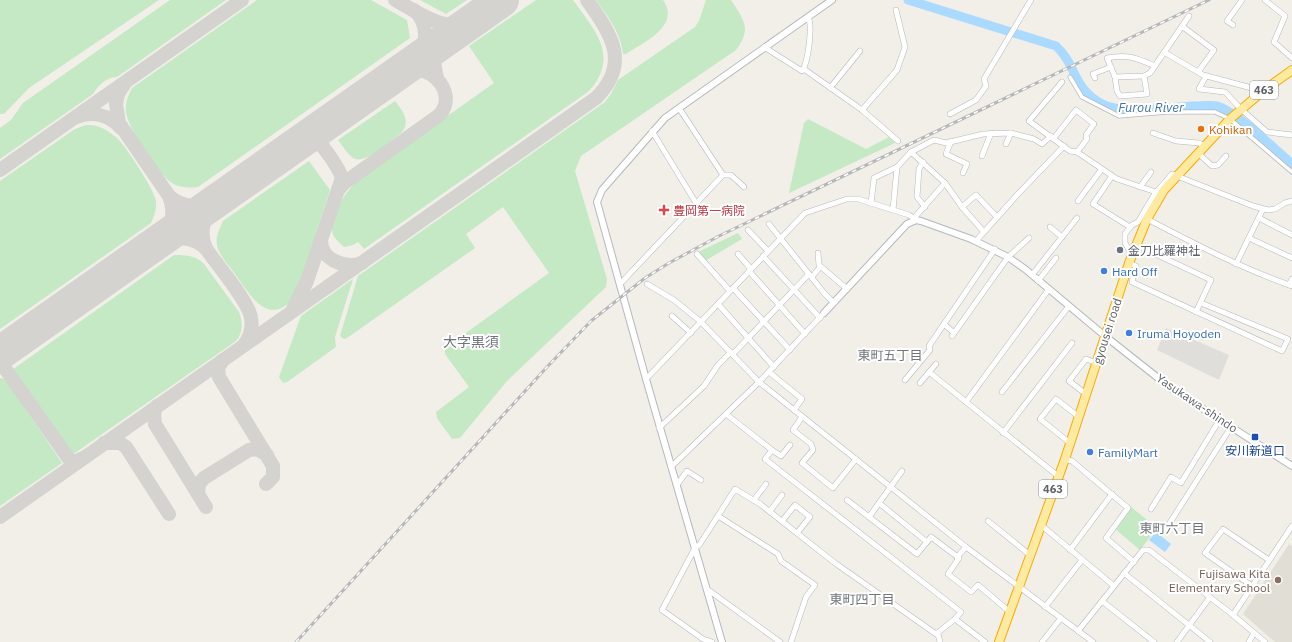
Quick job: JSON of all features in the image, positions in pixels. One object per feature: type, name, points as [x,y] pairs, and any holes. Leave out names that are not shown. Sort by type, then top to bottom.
[{"type":"highway","name":"gyousei road","points":[[999,642],[1079,417],[1129,263],[1147,219],[1164,190],[1235,114],[1292,70]]},
{"type":"street","points":[[722,642],[646,379],[597,202],[602,190],[652,131],[665,118],[832,0]]},
{"type":"street","points":[[950,114],[976,100],[986,86],[984,79],[1031,0]]},
{"type":"street","points":[[1233,25],[1226,21],[1242,0]]},
{"type":"street","points":[[1265,0],[1285,16],[1274,42],[1292,58]]},
{"type":"street","points":[[862,110],[897,70],[905,47],[896,10]]},
{"type":"street","points":[[1115,77],[1144,76],[1150,73],[1189,16]]},
{"type":"street","points":[[804,69],[808,50],[810,25],[808,17]]},
{"type":"street","points":[[1183,26],[1214,50],[1198,72]]},
{"type":"street","points":[[764,47],[802,71],[804,69],[862,110],[898,141]]},
{"type":"street","points":[[830,88],[860,51]]},
{"type":"street","points":[[1164,52],[1206,76],[1263,91]]},
{"type":"street","points":[[1144,76],[1147,94],[1120,96],[1117,91],[1115,77],[1107,58],[1124,55],[1132,56],[1155,66]]},
{"type":"street","points":[[1095,78],[1093,74],[1111,67]]},
{"type":"street","points":[[1206,76],[1200,89],[1225,92],[1235,114],[1292,172]]},
{"type":"street","points":[[1070,77],[1082,97],[1119,116],[1168,112],[1215,112],[1235,114],[1267,132],[1292,135]]},
{"type":"street","points":[[1062,82],[1029,121],[1070,151],[1077,152],[1101,170],[1112,176],[1156,192]]},
{"type":"street","points":[[679,108],[724,175]]},
{"type":"street","points":[[871,203],[874,178],[897,167],[911,152],[934,140],[946,143],[991,133],[1011,133],[1034,139],[1042,144],[1052,137],[1076,110],[1094,124],[1086,135],[1087,139],[1077,152]]},
{"type":"street","points":[[652,131],[696,203]]},
{"type":"street","points":[[982,156],[991,133]]},
{"type":"street","points":[[1006,144],[1011,133]]},
{"type":"street","points":[[1153,133],[1176,140],[1199,143],[1204,146]]},
{"type":"street","points":[[951,141],[946,154],[967,164],[963,173]]},
{"type":"street","points":[[976,241],[1064,146]]},
{"type":"street","points":[[911,152],[946,183],[962,207],[984,232]]},
{"type":"street","points":[[1198,153],[1212,166],[1218,165],[1226,156]]},
{"type":"street","points":[[923,162],[919,169],[917,197],[924,207]]},
{"type":"street","points":[[893,210],[897,167]]},
{"type":"street","points":[[1078,201],[1101,170]]},
{"type":"street","points":[[1140,187],[1151,172]]},
{"type":"street","points":[[1132,255],[1124,239],[1130,227],[1138,222],[1156,192],[1172,174],[1263,209],[1275,209],[1292,201]]},
{"type":"street","points":[[620,284],[724,175],[731,175],[744,187]]},
{"type":"street","points":[[1112,176],[1093,204],[1130,227]]},
{"type":"street","points":[[671,467],[774,367],[907,224],[915,219],[946,183]]},
{"type":"street","points":[[962,207],[976,195],[997,217]]},
{"type":"street","points":[[646,379],[805,213],[847,199],[858,199],[893,210],[915,219]]},
{"type":"street","points":[[1236,264],[1263,209]]},
{"type":"street","points":[[1032,275],[1077,218]]},
{"type":"street","points":[[1259,218],[1292,235]]},
{"type":"street","name":"Yasukawa-shindo","points":[[915,219],[976,241],[995,249],[1008,257],[1172,388],[1292,466]]},
{"type":"street","points":[[1147,219],[1236,264],[1291,285],[1292,279]]},
{"type":"street","points":[[769,224],[810,276],[834,303]]},
{"type":"street","points":[[1050,227],[1062,237]]},
{"type":"street","points":[[748,230],[768,251]]},
{"type":"street","points":[[944,324],[953,334],[1008,257],[1029,238]]},
{"type":"street","points":[[1249,238],[1292,258]]},
{"type":"street","points":[[1136,245],[1211,280],[1196,312]]},
{"type":"street","points":[[905,380],[930,350],[929,346],[995,249]]},
{"type":"street","points":[[818,253],[820,266],[847,289]]},
{"type":"street","points":[[697,254],[790,350]]},
{"type":"street","points":[[738,254],[779,305],[805,334]]},
{"type":"street","points":[[763,256],[793,289],[822,316]]},
{"type":"street","points":[[1038,281],[1056,258]]},
{"type":"street","points":[[1129,263],[1136,266],[1132,282],[1282,351],[1288,339],[1201,303]]},
{"type":"street","points":[[660,428],[704,386],[718,365],[748,338],[793,289],[820,266]]},
{"type":"street","points":[[647,284],[674,300],[702,322],[759,382],[802,417],[966,547],[1093,642]]},
{"type":"street","points":[[966,402],[1049,289]]},
{"type":"street","points":[[718,304],[774,367]]},
{"type":"street","points":[[1002,392],[1069,306]]},
{"type":"street","points":[[672,316],[691,333]]},
{"type":"street","points":[[1003,433],[1072,343]]},
{"type":"street","points":[[1086,394],[1068,381],[1086,359],[1097,363]]},
{"type":"street","points":[[920,383],[936,364]]},
{"type":"street","points":[[769,372],[802,399],[794,410]]},
{"type":"street","points":[[929,372],[1058,476]]},
{"type":"street","points":[[1070,443],[1040,418],[1056,399],[1079,417]]},
{"type":"street","points":[[726,414],[781,456],[790,445]]},
{"type":"street","points":[[802,417],[793,430],[811,444],[813,450],[802,463],[833,488],[856,460]]},
{"type":"street","points":[[1151,509],[1171,477],[1181,483],[1220,419]]},
{"type":"street","points":[[1164,532],[1231,427]]},
{"type":"street","points":[[772,450],[765,459],[961,612],[938,634]]},
{"type":"street","points":[[1064,459],[1072,461],[1128,508],[1106,538],[1134,562]]},
{"type":"street","points":[[677,485],[686,471],[701,480]]},
{"type":"street","points":[[869,516],[902,471]]},
{"type":"street","points":[[754,500],[766,484]]},
{"type":"street","points":[[712,642],[703,639],[662,610],[695,548],[700,544],[735,489],[754,500],[835,563],[938,634]]},
{"type":"street","points":[[1070,550],[1112,494]]},
{"type":"street","points":[[770,512],[782,495]]},
{"type":"street","points":[[847,500],[917,554],[931,537],[957,557]]},
{"type":"street","points":[[879,503],[927,542]]},
{"type":"street","points":[[782,521],[795,505],[810,517],[797,533]]},
{"type":"street","points":[[718,516],[778,554],[781,562],[815,585],[806,597],[791,642]]},
{"type":"street","points":[[988,521],[1030,555]]},
{"type":"street","points":[[1041,525],[1114,586]]},
{"type":"street","points":[[1233,615],[1269,560],[1290,532],[1292,526]]},
{"type":"street","points":[[1252,586],[1205,553],[1223,529],[1269,560]]},
{"type":"street","points":[[966,547],[957,557],[959,558],[948,574],[971,592],[978,585],[1010,612]]},
{"type":"street","points":[[1078,631],[1143,550],[1150,550],[1233,615],[1264,642]]},
{"type":"street","points":[[1045,606],[1082,560]]},
{"type":"street","points":[[1124,573],[1210,642]]},
{"type":"street","points":[[707,589],[780,642]]},
{"type":"street","points":[[1176,642],[1210,597]]},
{"type":"street","points":[[1102,601],[1154,642]]},
{"type":"street","points":[[1042,642],[1061,618]]},
{"type":"street","points":[[955,619],[985,642]]},
{"type":"street","points":[[1249,642],[1254,633]]},
{"type":"street","points":[[938,634],[940,642]]},
{"type":"shaded area","points":[[1166,328],[1229,355],[1219,380],[1157,350]]},
{"type":"shaded area","name":"Fujisawa Kita Elementary School","points":[[1289,544],[1292,546],[1292,642],[1275,642],[1243,614]]},
{"type":"green space","points":[[0,0],[159,0],[29,88],[4,114],[0,114]]},
{"type":"green space","points":[[170,0],[226,0],[117,77],[110,78],[103,82],[93,94],[0,159],[0,128],[11,120],[23,103]]},
{"type":"green space","points":[[257,0],[371,0],[407,20],[410,38],[198,187],[191,188],[175,185],[159,171],[144,150],[132,128],[126,112],[126,103],[129,94],[132,88]]},
{"type":"green space","points":[[420,0],[467,0],[446,14]]},
{"type":"green space","points":[[536,0],[573,0],[596,33],[601,44],[603,66],[598,78],[589,91],[364,249],[358,242],[344,247],[333,235],[332,223],[336,210],[349,190],[357,180],[494,83],[469,46]]},
{"type":"green space","points":[[596,0],[663,0],[667,9],[667,18],[664,25],[658,32],[642,44],[626,54],[623,54],[617,32]]},
{"type":"green space","points":[[706,0],[731,0],[740,13],[745,30],[741,43],[736,50],[581,156],[575,171],[607,279],[606,287],[507,381],[460,438],[452,439],[437,418],[436,412],[469,387],[445,354],[445,348],[549,273],[503,207],[466,234],[475,248],[344,339],[340,336],[358,276],[605,102],[618,80],[695,27],[699,21]]},
{"type":"green space","points":[[395,101],[403,112],[406,120],[405,128],[402,132],[366,158],[352,158],[338,140]]},
{"type":"green space","points":[[808,119],[866,149],[889,137],[895,143],[789,193],[804,123]]},
{"type":"green space","points":[[86,125],[103,128],[110,132],[121,142],[133,158],[156,201],[155,212],[151,223],[0,329],[0,181],[75,129]]},
{"type":"green space","points":[[309,161],[330,190],[295,297],[285,306],[276,310],[268,309],[254,299],[224,260],[218,249],[217,236],[223,221]]},
{"type":"green space","points":[[738,233],[742,239],[703,262],[696,253]]},
{"type":"green space","points":[[174,255],[194,257],[204,264],[239,312],[242,328],[238,338],[236,341],[72,455],[12,370]]},
{"type":"green space","points":[[353,279],[335,337],[336,347],[287,382],[283,383],[279,377],[301,316]]},
{"type":"green space","points":[[0,378],[5,379],[62,463],[0,506]]},
{"type":"green space","points":[[1131,507],[1157,528],[1140,550],[1114,528]]},
{"type":"water","points":[[1156,532],[1171,544],[1165,552],[1149,540]]},
{"type":"waterway","name":"Furou River","points":[[908,0],[1056,46],[1063,53],[1085,91],[1092,98],[1102,104],[1121,109],[1134,110],[1193,106],[1217,106],[1225,109],[1256,132],[1292,164]]},
{"type":"taxiway","points":[[0,170],[242,0]]},
{"type":"taxiway","points":[[395,0],[440,23],[450,25],[469,23]]},
{"type":"taxiway","points":[[0,517],[596,98],[607,85],[613,72],[615,60],[614,48],[603,24],[587,0]]},
{"type":"taxiway","points":[[414,10],[422,21],[425,33],[425,40],[418,59]]},
{"type":"taxiway","points":[[437,79],[434,62],[442,42]]},
{"type":"taxiway","points":[[339,189],[344,183],[438,116],[443,110],[446,103],[446,96],[441,83],[436,78],[420,70],[410,70],[398,73]]},
{"type":"taxiway","points":[[125,83],[118,94],[116,104],[119,123],[169,196],[171,202],[171,220],[167,232],[158,242]]},
{"type":"taxiway","points":[[77,117],[89,114],[100,115],[111,120],[121,128]]},
{"type":"taxiway","points":[[323,147],[320,137],[324,125]]},
{"type":"taxiway","points":[[293,309],[307,281],[342,178],[332,159],[319,143],[307,139],[303,140]]},
{"type":"taxiway","points":[[169,196],[179,203],[191,206],[203,206],[214,202]]},
{"type":"taxiway","points":[[214,202],[207,213],[203,225],[204,244],[249,311],[252,322],[251,329],[248,339],[244,345]]},
{"type":"taxiway","points":[[158,242],[184,238],[202,245],[207,250]]},
{"type":"taxiway","points":[[321,239],[325,252],[335,261],[348,265],[362,263]]},
{"type":"taxiway","points":[[223,360],[218,368],[219,377],[273,466],[273,477],[266,484]]},
{"type":"taxiway","points":[[0,365],[6,370],[69,459],[74,462],[85,457]]},
{"type":"taxiway","points":[[157,406],[154,413],[155,424],[206,507]]},
{"type":"taxiway","points":[[104,443],[120,443],[126,447],[169,514]]},
{"type":"taxiway","points":[[198,494],[199,484],[204,478],[249,450],[257,449],[267,455]]},
{"type":"runway","points":[[0,353],[502,0]]},
{"type":"railway","points":[[296,642],[547,367],[591,321],[645,278],[719,236],[1209,0]]},
{"type":"place","name":"Kohikan","points":[[1201,129]]},
{"type":"place","name":"豊岡第一病院","points":[[664,210]]},
{"type":"place","name":"金刀比羅神社","points":[[1120,250]]},
{"type":"place","name":"Hard Off","points":[[1104,271]]},
{"type":"place","name":"Iruma Hoyoden","points":[[1129,333]]},
{"type":"place","name":"安川新道口","points":[[1255,437]]},
{"type":"place","name":"FamilyMart","points":[[1090,452]]},
{"type":"place","name":"Fujisawa Kita Elementary School","points":[[1278,580]]},
{"type":"district","name":"大字黒須","points":[[471,342]]},
{"type":"district","name":"東町五丁目","points":[[890,355]]},
{"type":"district","name":"東町六丁目","points":[[1172,528]]},
{"type":"district","name":"東町四丁目","points":[[862,599]]}]
